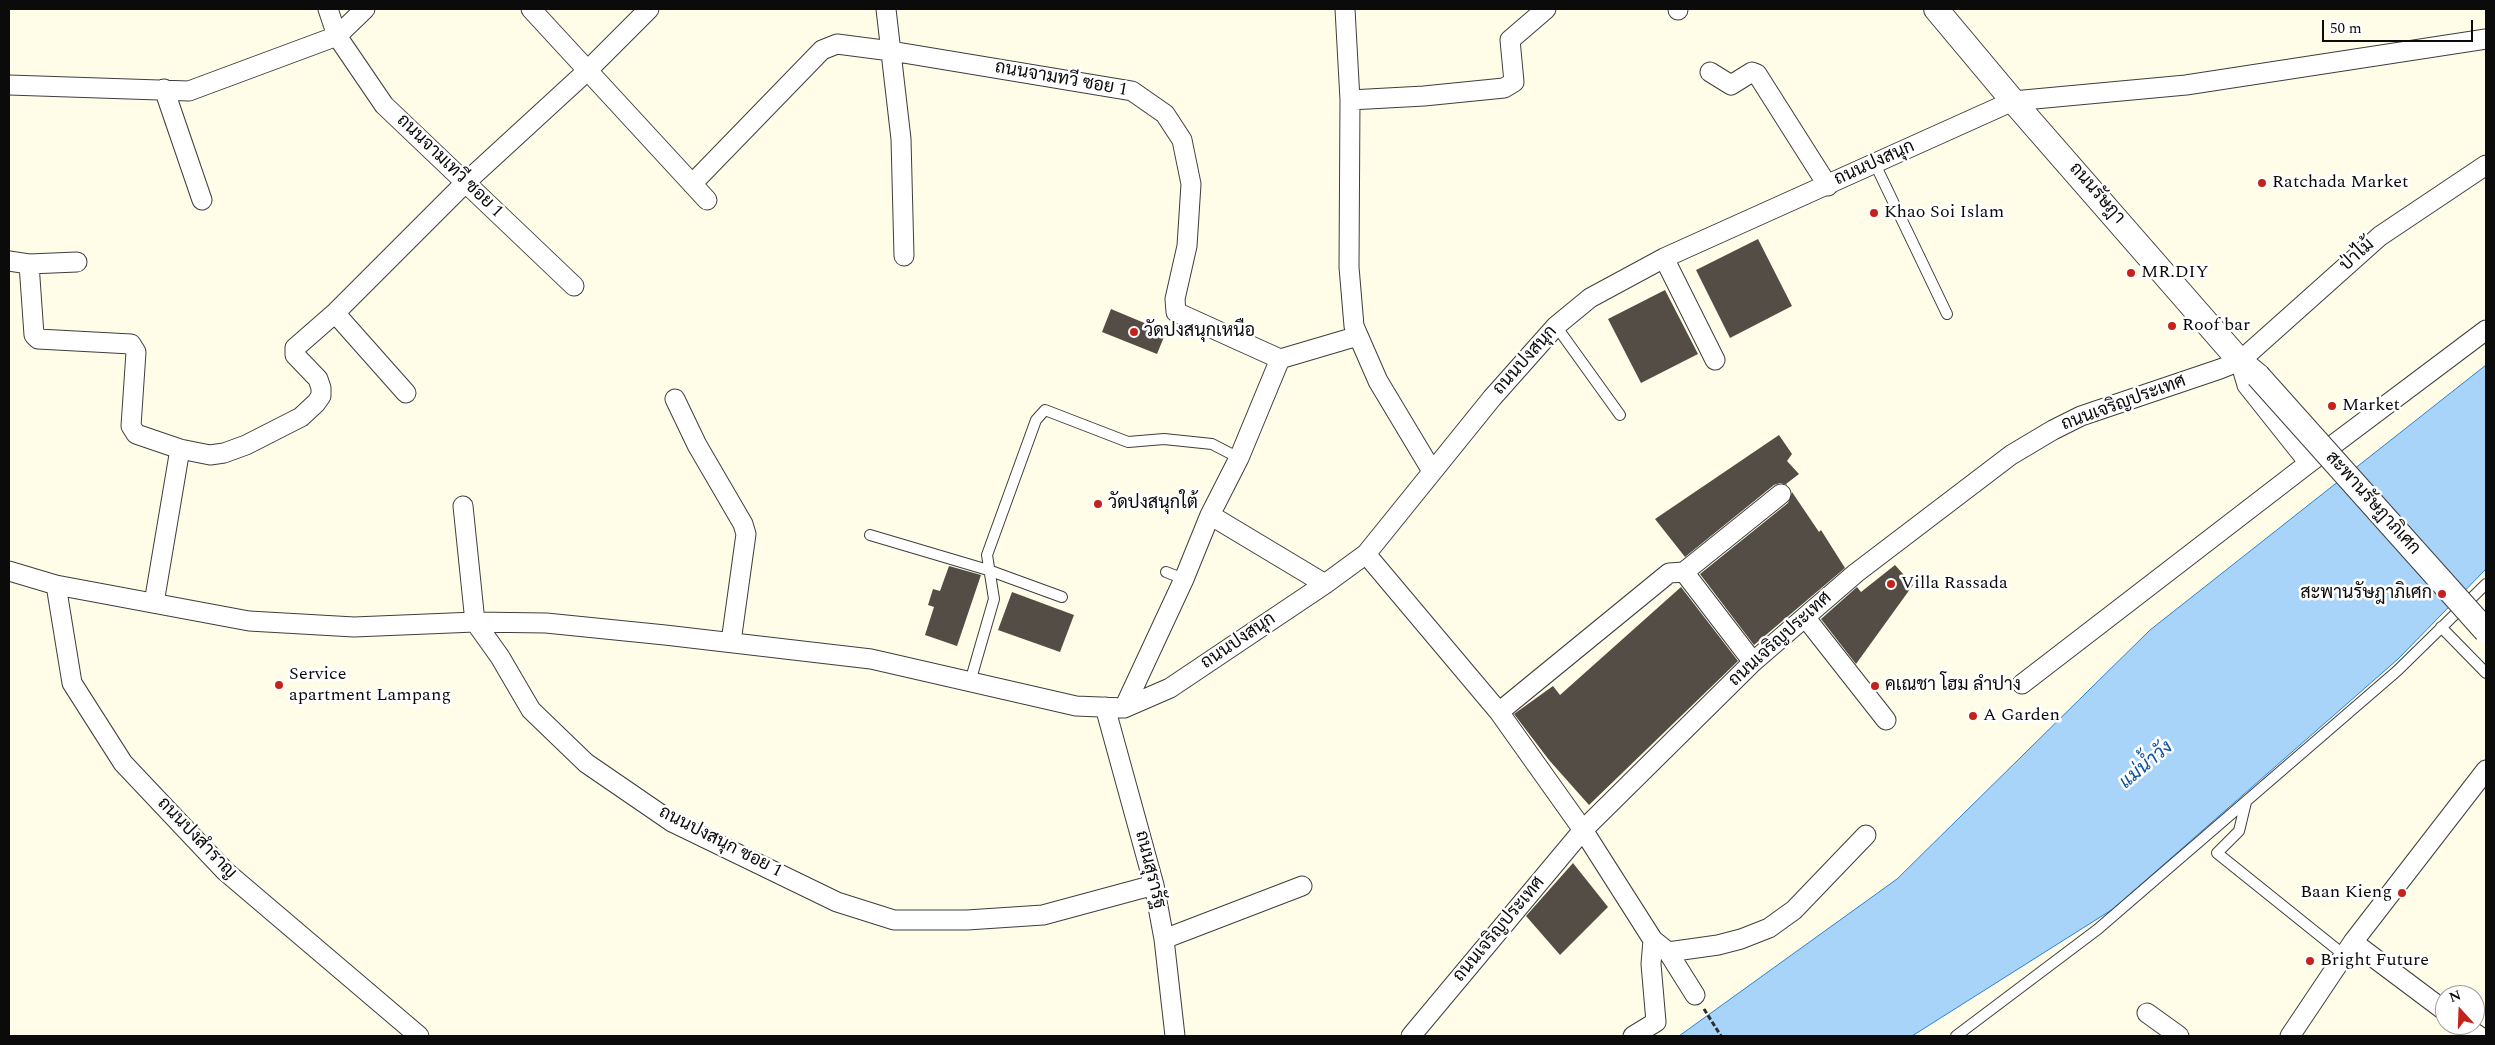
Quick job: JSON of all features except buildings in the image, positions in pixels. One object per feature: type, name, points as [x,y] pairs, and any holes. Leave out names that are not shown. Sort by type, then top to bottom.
[{"type":"street","name":"ถนนจามเทวี ซอย 1","points":[[328,9],[337,36],[384,105],[574,286]]},
{"type":"street","points":[[9,85],[189,91],[337,36],[365,9]]},
{"type":"street","points":[[531,9],[707,200]]},
{"type":"street","points":[[29,264],[34,335],[38,339],[131,344],[136,352],[131,426],[136,434],[180,449],[210,455],[224,453],[246,445],[301,417],[321,396],[322,388],[318,379],[295,355],[295,348],[335,313],[465,183],[587,71],[649,9]]},
{"type":"street","points":[[886,9],[901,139],[904,256]]},
{"type":"street","points":[[1346,9],[1350,100],[1350,267],[1354,326],[1378,380],[1432,471]]},
{"type":"street","points":[[1350,100],[1424,96],[1504,88],[1514,82],[1510,40],[1546,9]]},
{"type":"street","name":"ถนนรัษฎา","points":[[1936,9],[2013,101],[2240,361],[2258,376]]},
{"type":"street","name":"ถนนปงสนุก","points":[[1114,707],[1170,688],[1326,584],[1366,554],[1492,398],[1556,326],[1590,298],[1664,258],[1828,186],[2013,101],[2186,85],[2486,39]]},
{"type":"street","name":"ถนนจามทวี ซอย 1","points":[[692,184],[822,50],[837,44],[891,51],[1132,91],[1165,114],[1182,140],[1191,184],[1187,246],[1175,299],[1176,312],[1280,360]]},
{"type":"street","points":[[1710,72],[1731,85],[1752,72],[1757,74],[1828,186]]},
{"type":"street","points":[[164,89],[202,200]]},
{"type":"street","name":"ป่าไม้","points":[[2240,361],[2380,236],[2486,165]]},
{"type":"street","points":[[1664,258],[1715,360]]},
{"type":"street","points":[[9,261],[29,264],[78,262]]},
{"type":"street","points":[[335,313],[406,393]]},
{"type":"street","points":[[2022,684],[2309,463],[2486,330]]},
{"type":"street","points":[[9,571],[56,586],[249,621],[354,627],[474,622],[546,623],[871,659],[1076,706],[1114,707],[1184,579],[1210,515],[1238,458],[1280,360],[1358,336]]},
{"type":"street","points":[[2240,361],[2247,385],[2309,463]]},
{"type":"street","name":"ถนนเจริญประเทศ","points":[[1411,1036],[1583,830],[1753,662],[1856,573],[2011,455],[2053,430],[2082,416],[2220,370],[2240,361]]},
{"type":"street","name":"สะพานรัษฏาภิเศก","points":[[2258,376],[2486,632]]},
{"type":"street","points":[[675,399],[697,445],[743,524],[746,534],[731,642]]},
{"type":"street","points":[[154,603],[180,449]]},
{"type":"street","points":[[1499,712],[1669,573],[1684,572],[1781,494]]},
{"type":"street","points":[[464,506],[474,622]]},
{"type":"street","points":[[1210,515],[1326,584]]},
{"type":"street","points":[[1366,554],[1499,712],[1583,830],[1653,940],[1668,952],[1695,996]]},
{"type":"street","points":[[1684,572],[1753,662]]},
{"type":"street","name":"ถนนปงสำราญ","points":[[56,586],[72,683],[123,763],[225,871],[419,1036]]},
{"type":"street","points":[[1805,617],[1886,720]]},
{"type":"street","name":"ถนนปงสนุก ซอย 1","points":[[474,622],[500,657],[530,710],[586,763],[672,822],[837,902],[894,920],[967,920],[1043,915],[1154,885]]},
{"type":"street","name":"ถนนสุรารัฐ","points":[[1114,707],[1154,885],[1164,939],[1175,1036]]},
{"type":"street","points":[[2290,1036],[2348,949],[2486,770]]},
{"type":"street","points":[[1668,952],[1741,940],[1769,928],[1794,910],[1866,835]]},
{"type":"street","points":[[1164,939],[1302,886]]},
{"type":"street","points":[[1633,1036],[1656,1022],[1651,964],[1653,940]]},
{"type":"street","points":[[2348,949],[2435,1005]]},
{"type":"street","points":[[2146,1013],[2179,1036]]},
{"type":"lane","points":[[1875,164],[1947,314]]},
{"type":"lane","points":[[1556,326],[1620,415]]},
{"type":"lane","points":[[970,682],[994,599],[987,555],[1036,420],[1045,410],[1128,442],[1164,439],[1212,444],[1238,458]]},
{"type":"lane","points":[[870,535],[988,570],[1062,597]]},
{"type":"lane","points":[[1166,572],[1184,579]]},
{"type":"lane","points":[[1956,1036],[2098,929],[2397,671],[2486,584]]},
{"type":"lane","points":[[2442,627],[2486,673]]},
{"type":"lane","points":[[2246,802],[2239,831],[2217,853],[2348,949]]},
{"type":"path","points":[[1695,996],[1721,1036]]},
{"type":"water","name":"แม่น้ำวัง","points":[[2486,365],[2486,569],[2398,659],[2113,909],[1912,1036],[1679,1036],[1897,879],[2150,630]]},
{"type":"place","name":"Ratchada Market","points":[[2262,183]]},
{"type":"place","name":"Khao Soi Islam","points":[[1874,213]]},
{"type":"place","name":"MR.DIY","points":[[2131,273]]},
{"type":"place","name":"Roof bar","points":[[2172,326]]},
{"type":"place","name":"วัดปงสนุกเหนือ","points":[[1134,332]]},
{"type":"place","name":"Market","points":[[2332,406]]},
{"type":"place","name":"วัดปงสนุกใต้","points":[[1098,504]]},
{"type":"place","name":"Villa Rassada","points":[[1891,584]]},
{"type":"place","name":"สะพานรัษฎาภิเศก","points":[[2442,594]]},
{"type":"place","name":"Service apartment Lampang","points":[[279,685]]},
{"type":"place","name":"คเณชา โฮม ลำปาง","points":[[1875,686]]},
{"type":"place","name":"A Garden","points":[[1973,716]]},
{"type":"place","name":"Baan Kieng","points":[[2402,893]]},
{"type":"place","name":"Bright Future","points":[[2310,961]]}]
